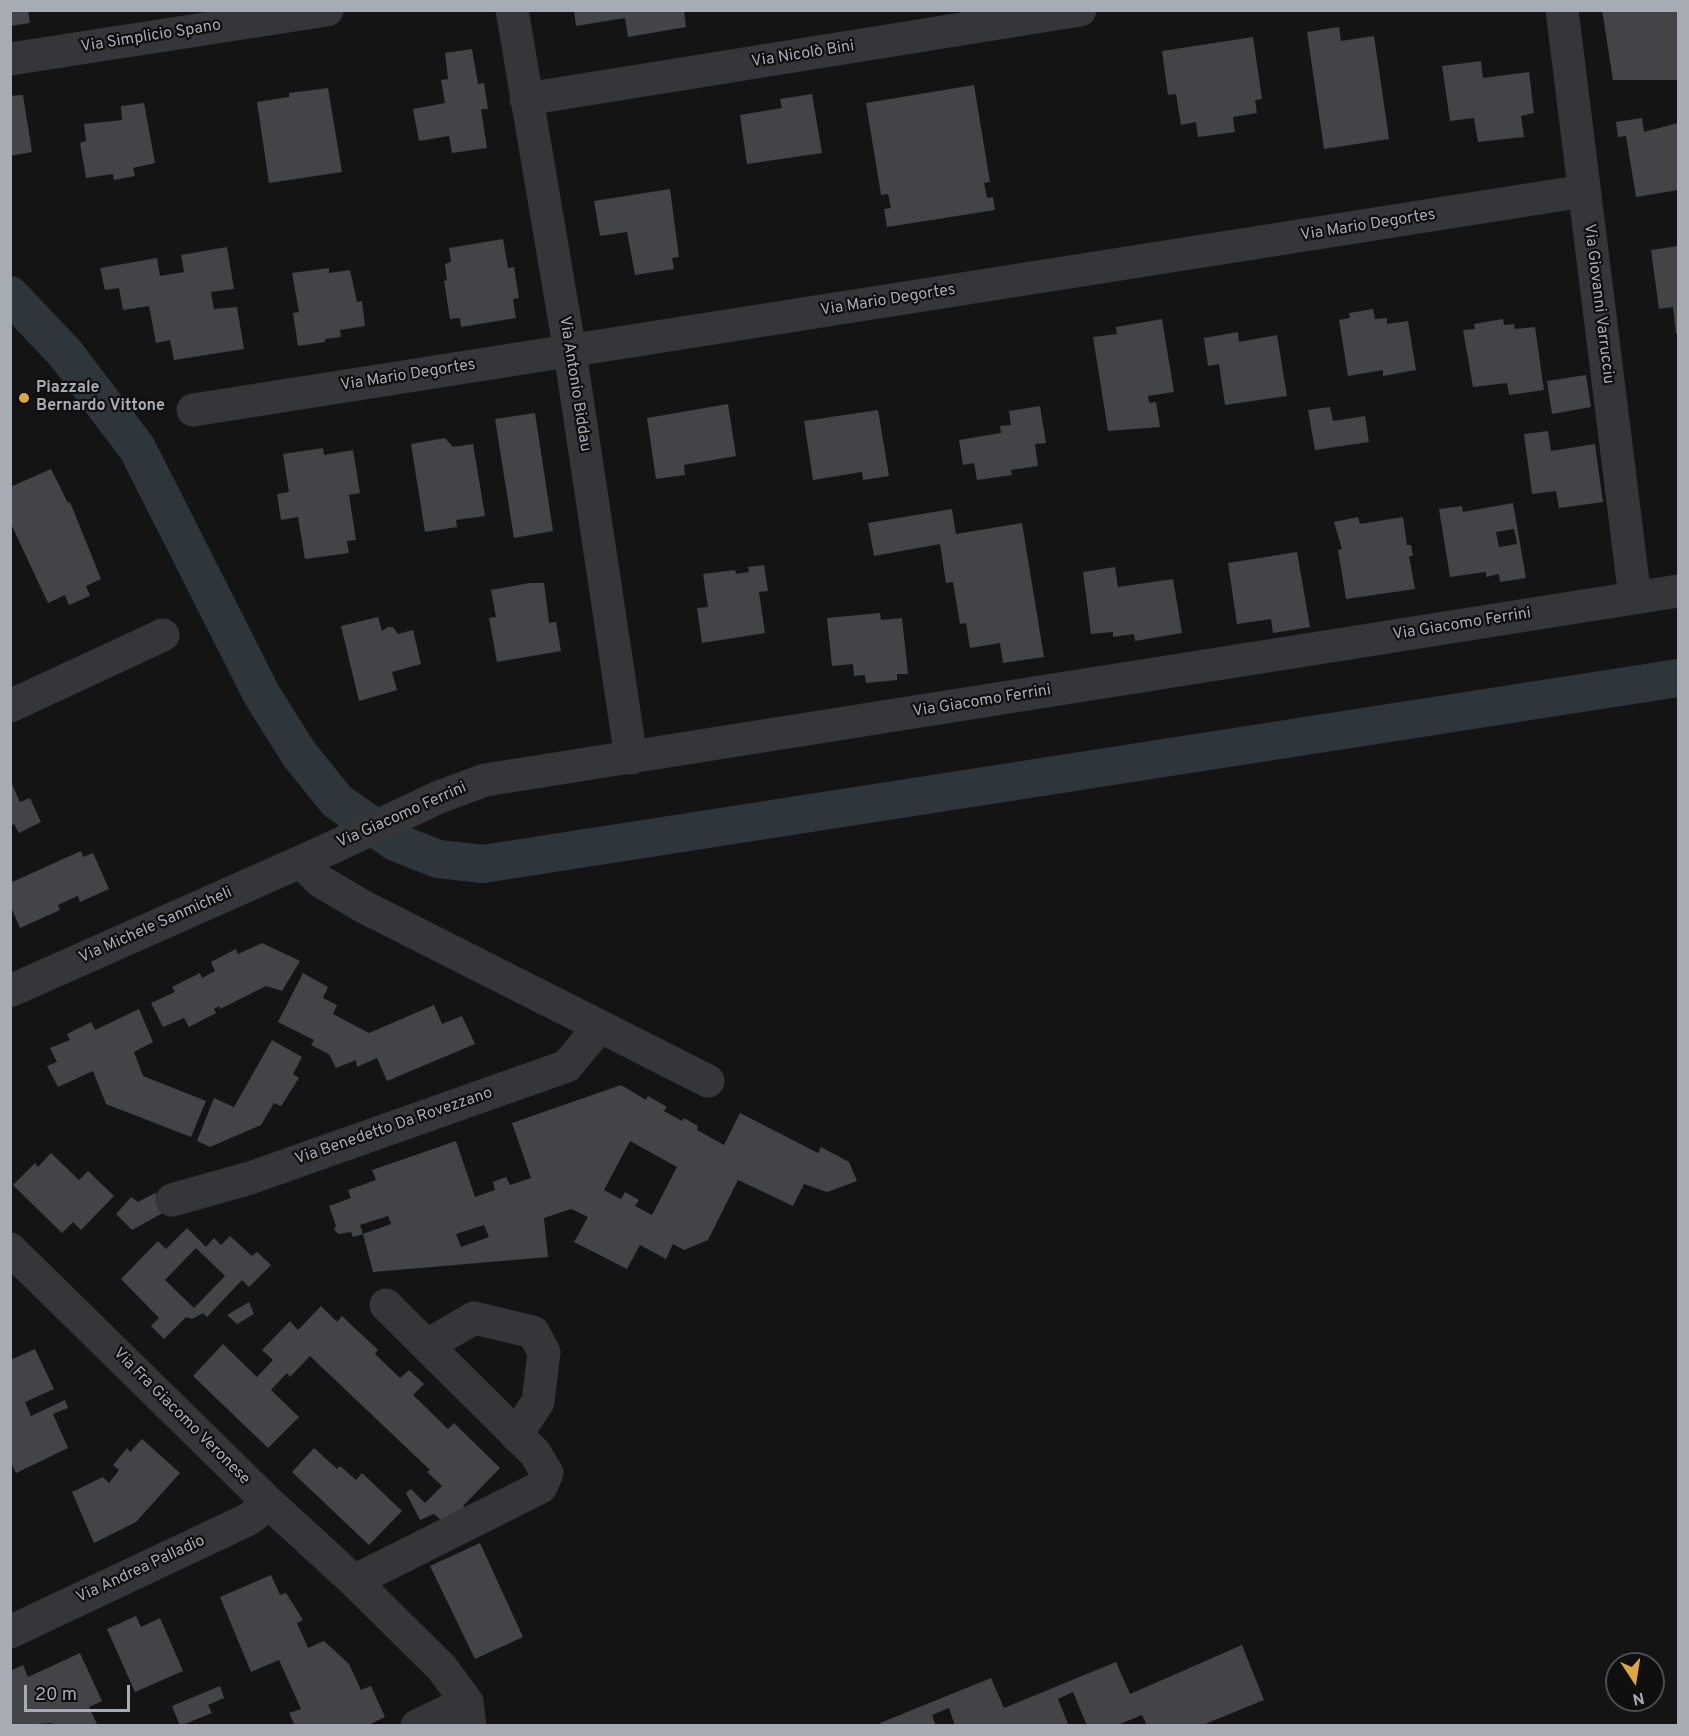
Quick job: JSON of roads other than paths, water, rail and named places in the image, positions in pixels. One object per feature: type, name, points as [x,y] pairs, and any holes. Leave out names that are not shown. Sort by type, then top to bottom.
[{"type":"street","name":"Via Simplicio Spano","points":[[10,59],[327,10]]},
{"type":"street","name":"Via Antonio Biddau","points":[[512,10],[570,352],[631,758]]},
{"type":"street","name":"Via Nicolò Bini","points":[[526,99],[1080,10]]},
{"type":"street","name":"Via Giovanni Varrucciu","points":[[1562,10],[1635,598]]},
{"type":"street","name":"Via Mario Degortes","points":[[193,410],[1584,191]]},
{"type":"street","name":"Via Giacomo Ferrini","points":[[314,856],[439,797],[484,780],[1678,591]]},
{"type":"street","points":[[10,706],[163,635]]},
{"type":"street","points":[[314,856],[320,881],[599,1028],[708,1081]]},
{"type":"street","name":"Via Michele Sanmicheli","points":[[10,991],[314,856]]},
{"type":"street","name":"Via Benedetto Da Rovezzano","points":[[172,1200],[250,1178],[567,1066],[599,1028]]},
{"type":"street","name":"Via Fra Giacomo Veronese","points":[[10,1249],[269,1503],[354,1581],[442,1668],[468,1714]]},
{"type":"street","points":[[354,1581],[541,1487],[547,1473],[535,1453],[386,1305]]},
{"type":"street","points":[[428,1345],[474,1318],[533,1332],[544,1352],[538,1402],[516,1436]]},
{"type":"street","name":"Via Andrea Palladio","points":[[10,1632],[249,1519],[269,1503]]},
{"type":"street","points":[[417,1725],[468,1714]]},
{"type":"waterway","points":[[10,295],[65,353],[137,448],[262,695],[299,754],[337,801],[395,842],[438,859],[483,864],[1678,678]]},
{"type":"place","name":"Piazzale Bernardo Vittone","points":[[24,398]]}]
